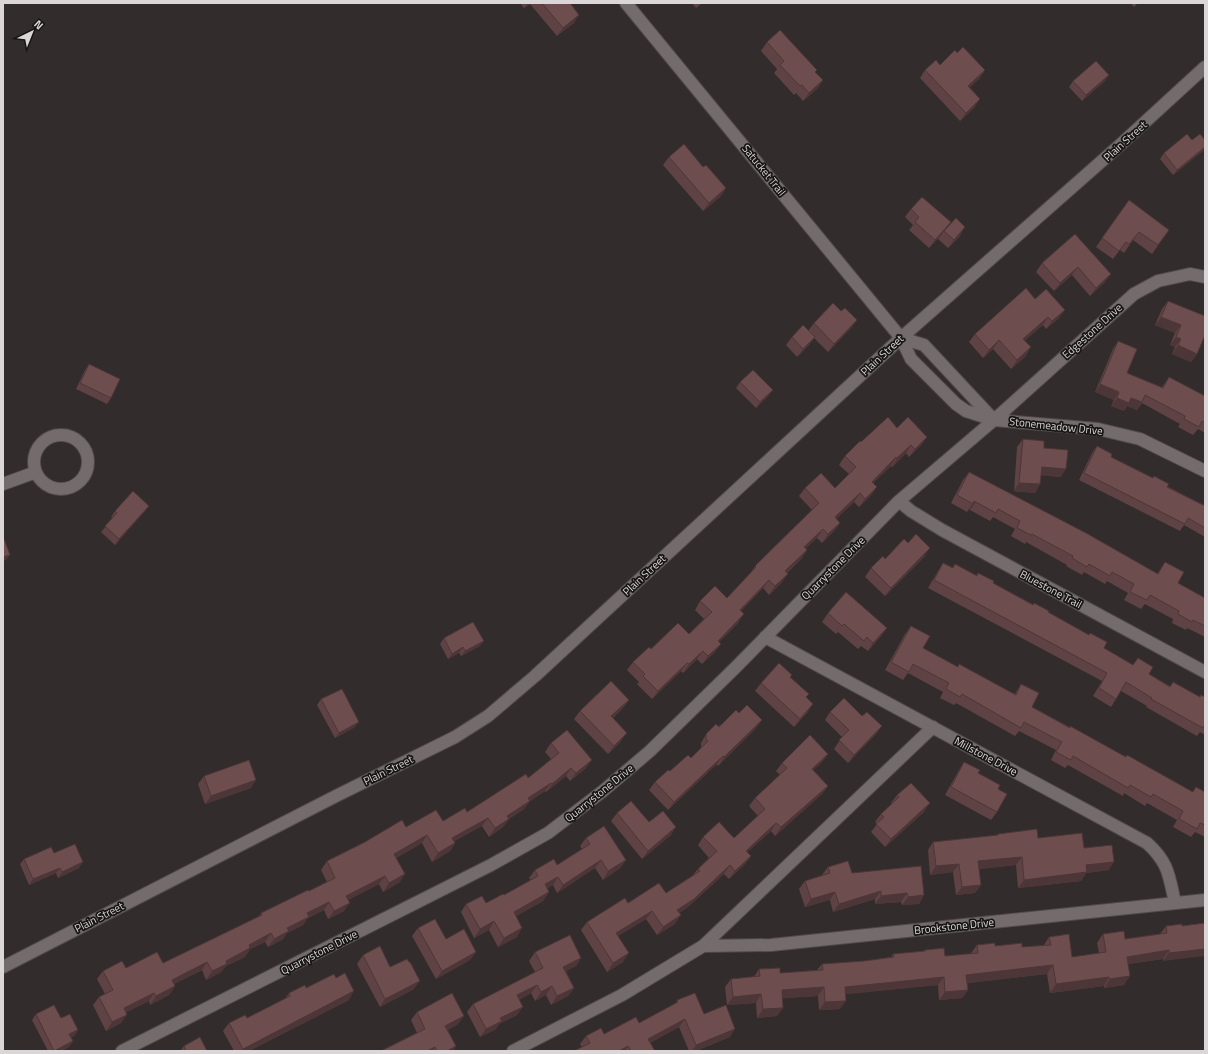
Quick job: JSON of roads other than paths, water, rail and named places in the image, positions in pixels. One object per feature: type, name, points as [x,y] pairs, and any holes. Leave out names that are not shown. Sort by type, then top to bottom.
[{"type":"street","name":"Satucket Trail","points":[[626,3],[901,338],[911,359],[956,404],[966,411],[994,420]]},
{"type":"street","name":"Plain Street","points":[[3,968],[442,743],[472,726],[502,704],[536,676],[901,338],[1205,68]]},
{"type":"street","name":"Edgestone Drive","points":[[994,420],[1134,294],[1158,281],[1190,274],[1205,277]]},
{"type":"street","points":[[901,338],[924,345],[994,420]]},
{"type":"street","name":"Stonemeadow Drive","points":[[994,420],[1098,429],[1140,439],[1205,471]]},
{"type":"street","name":"Quarrystone Drive","points":[[122,1051],[492,866],[548,833],[603,791],[650,751],[736,667],[899,501],[994,420]]},
{"type":"street","points":[[62,435],[73,437],[82,444],[87,453],[89,464],[86,474],[80,483],[71,488],[60,490],[50,488],[41,481],[36,472],[34,462],[36,451],[42,442],[52,437],[62,435]]},
{"type":"street","points":[[3,484],[36,472]]},
{"type":"street","name":"Bluestone Trail","points":[[899,501],[911,511],[942,530],[1205,672]]},
{"type":"street","name":"Millstone Drive","points":[[765,637],[1147,843],[1159,855],[1164,863],[1168,872],[1175,903]]},
{"type":"street","points":[[513,1051],[622,995],[703,946],[933,727]]},
{"type":"street","name":"Brookstone Drive","points":[[703,946],[771,945],[1205,900]]}]
